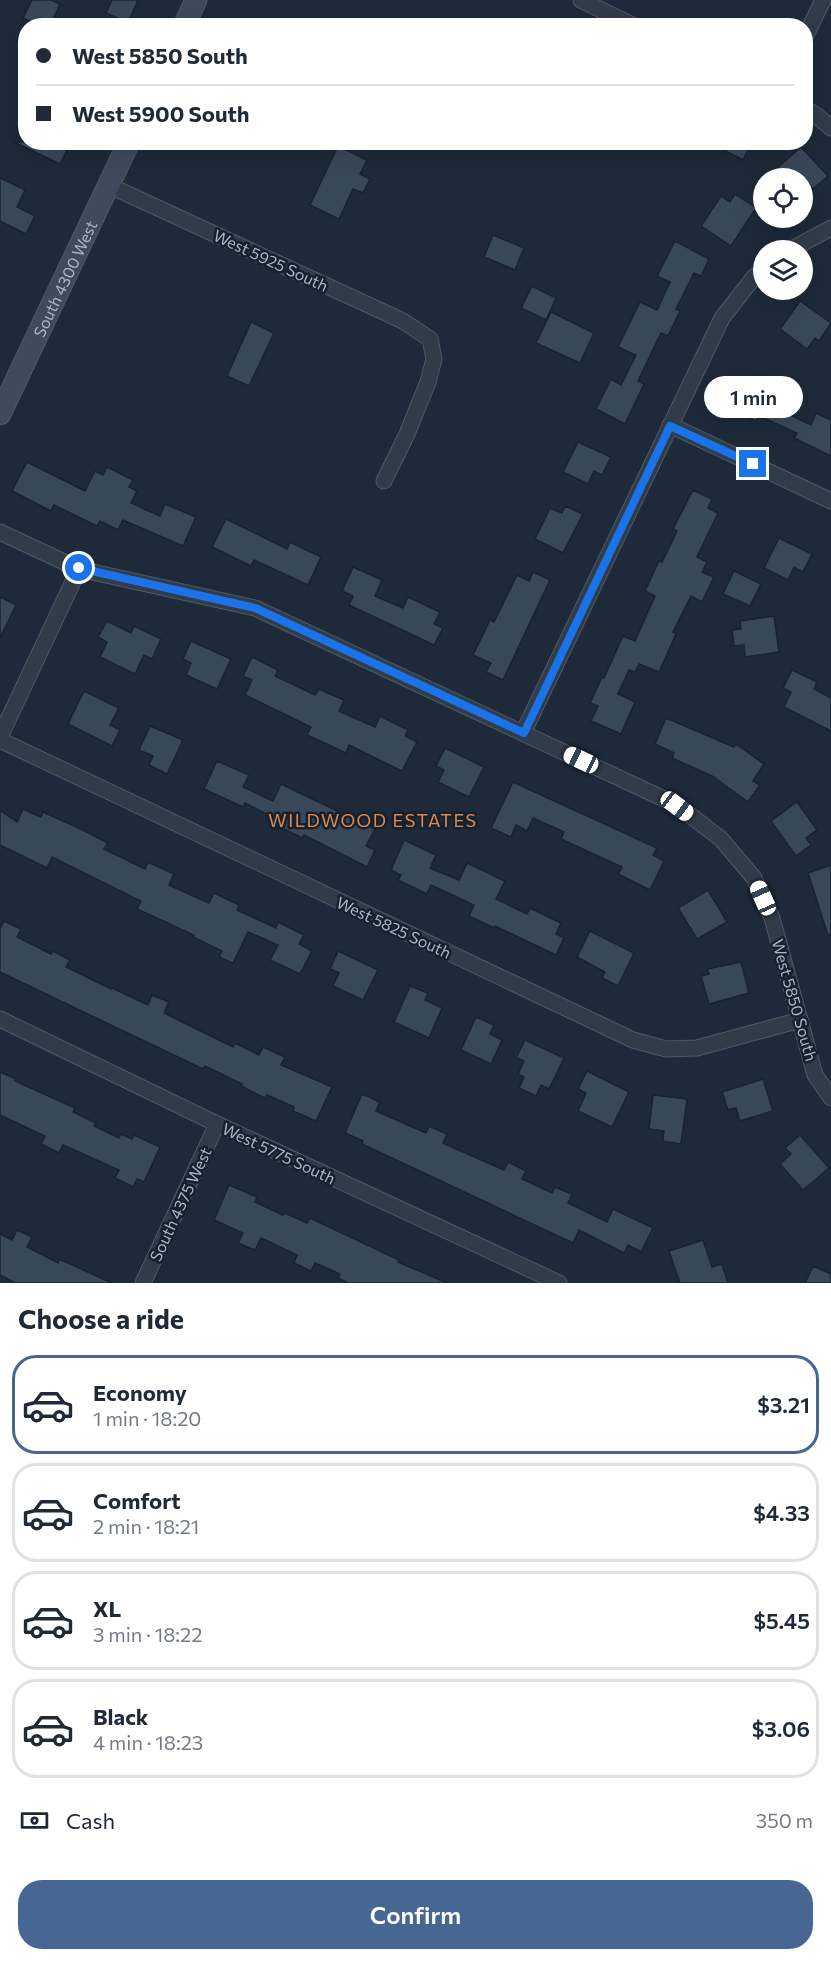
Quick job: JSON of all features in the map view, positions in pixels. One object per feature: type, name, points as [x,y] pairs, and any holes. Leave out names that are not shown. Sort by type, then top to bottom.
[{"type":"main road","points":[[188,18],[196,0]]},
{"type":"main road","name":"South 4300 West","points":[[0,414],[125,150]]},
{"type":"street","points":[[581,0],[618,18]]},
{"type":"street","points":[[813,21],[823,0]]},
{"type":"street","points":[[813,113],[831,128]]},
{"type":"street","name":"West 5925 South","points":[[108,185],[403,321],[430,339],[434,359],[428,382],[407,434],[384,481]]},
{"type":"street","points":[[809,240],[831,228]]},
{"type":"street","points":[[524,733],[722,318],[753,278]]},
{"type":"street","points":[[670,426],[831,501]]},
{"type":"street","name":"West 5850 South","points":[[0,532],[79,568],[255,608],[677,806],[721,839],[754,878],[772,918],[815,1075],[831,1098]]},
{"type":"street","points":[[0,738],[79,568]]},
{"type":"street","name":"West 5825 South","points":[[0,738],[633,1040],[666,1049],[697,1048],[800,1020]]},
{"type":"street","name":"West 5775 South","points":[[0,1019],[218,1124],[559,1283]]},
{"type":"street","name":"South 4375 West","points":[[143,1283],[218,1124]]},
{"type":"building","points":[[32,0],[51,0],[60,4],[54,18],[23,18]]},
{"type":"building","points":[[112,0],[138,0],[130,18],[117,18],[106,13]]},
{"type":"building","points":[[31,150],[67,150],[60,164]]},
{"type":"building","points":[[336,150],[346,150],[367,160],[360,174],[370,179],[363,193],[353,189],[339,219],[310,205]]},
{"type":"building","points":[[724,150],[748,150],[743,160]]},
{"type":"building","points":[[798,150],[804,150],[828,176],[813,189],[813,168],[777,168]]},
{"type":"building","points":[[0,178],[25,190],[17,207],[35,216],[26,234],[0,221]]},
{"type":"building","points":[[735,194],[753,206],[753,213],[731,246],[701,226],[721,196],[730,202]]},
{"type":"building","points":[[493,235],[524,248],[515,270],[484,257]]},
{"type":"building","points":[[675,241],[709,259],[701,276],[694,273],[676,309],[680,311],[668,336],[661,333],[638,381],[644,384],[625,424],[596,409],[611,379],[621,385],[636,355],[618,347],[640,302],[657,310],[670,282],[657,276]]},
{"type":"building","points":[[532,286],[556,298],[546,320],[521,308]]},
{"type":"building","points":[[800,301],[831,323],[819,341],[815,338],[807,349],[780,329]]},
{"type":"building","points":[[551,312],[594,333],[580,363],[536,343]]},
{"type":"building","points":[[251,322],[274,333],[249,386],[227,376]]},
{"type":"building","points":[[756,374],[791,390],[782,411],[811,425],[816,413],[831,420],[831,456],[794,438],[797,433],[759,416],[756,421],[729,409],[738,389],[747,393]]},
{"type":"building","points":[[578,442],[611,457],[602,475],[594,471],[588,484],[563,472]]},
{"type":"building","points":[[27,462],[85,491],[95,471],[103,475],[107,467],[133,480],[129,487],[137,491],[131,503],[160,516],[165,504],[196,517],[183,546],[123,520],[118,530],[100,521],[97,526],[54,505],[51,511],[12,491]]},
{"type":"building","points":[[693,490],[712,499],[708,508],[718,513],[697,557],[707,562],[702,572],[714,577],[702,602],[691,596],[673,632],[676,634],[659,672],[639,664],[635,672],[629,670],[618,694],[635,702],[621,734],[591,721],[598,706],[590,703],[623,636],[635,641],[655,596],[645,591],[677,531],[673,529]]},
{"type":"building","points":[[565,506],[583,514],[563,553],[535,539],[550,508],[562,513]]},
{"type":"building","points":[[226,519],[287,549],[290,542],[321,557],[308,585],[254,560],[251,566],[212,547]]},
{"type":"building","points":[[779,538],[812,554],[803,572],[794,567],[788,580],[764,568]]},
{"type":"building","points":[[353,567],[382,580],[375,596],[403,608],[408,597],[440,612],[434,624],[443,628],[434,645],[349,605],[353,596],[342,591]]},
{"type":"building","points":[[734,571],[761,584],[750,606],[723,594]]},
{"type":"building","points":[[533,572],[550,580],[503,680],[486,672],[491,663],[473,655],[490,620],[494,622],[517,575],[529,581]]},
{"type":"building","points":[[0,597],[16,605],[0,638]]},
{"type":"building","points":[[774,616],[779,652],[745,657],[744,645],[734,646],[732,630],[741,629],[740,621]]},
{"type":"building","points":[[107,621],[131,633],[134,626],[161,639],[152,659],[144,655],[135,674],[100,657],[107,642],[98,637]]},
{"type":"building","points":[[191,641],[231,659],[217,689],[186,675],[191,663],[183,659]]},
{"type":"building","points":[[252,657],[278,670],[275,676],[315,695],[319,689],[344,700],[339,711],[375,727],[380,716],[408,730],[405,736],[417,742],[402,771],[349,745],[346,753],[307,735],[311,727],[245,695],[252,680],[243,676]]},
{"type":"building","points":[[792,670],[817,682],[814,689],[831,698],[831,731],[784,707],[791,692],[783,688]]},
{"type":"building","points":[[84,691],[119,708],[110,725],[120,730],[112,746],[68,724]]},
{"type":"building","points":[[666,718],[734,747],[736,744],[764,764],[753,781],[760,785],[748,802],[712,776],[672,758],[674,753],[655,744]]},
{"type":"building","points":[[150,726],[183,740],[167,774],[149,765],[153,756],[139,750]]},
{"type":"building","points":[[445,748],[484,767],[469,797],[438,782],[444,770],[436,766]]},
{"type":"building","points":[[217,761],[249,775],[243,787],[273,801],[281,784],[375,829],[366,846],[375,850],[367,867],[304,835],[302,838],[276,825],[279,820],[245,803],[243,807],[204,789]]},
{"type":"building","points":[[513,782],[657,848],[653,855],[664,861],[650,890],[618,874],[622,867],[561,839],[564,832],[533,818],[527,831],[516,825],[511,837],[491,828]]},
{"type":"building","points":[[797,802],[817,830],[806,838],[811,845],[796,856],[771,821]]},
{"type":"building","points":[[23,809],[41,817],[43,812],[83,830],[108,843],[104,849],[145,869],[148,862],[174,874],[169,885],[209,903],[214,893],[239,905],[237,910],[276,928],[278,922],[304,935],[299,944],[312,951],[300,974],[270,960],[278,945],[248,932],[233,963],[219,957],[222,951],[193,937],[194,935],[137,909],[141,901],[52,857],[47,868],[0,845],[0,810],[17,822]]},
{"type":"building","points":[[404,840],[436,855],[430,868],[459,880],[467,863],[505,881],[496,899],[527,914],[530,908],[561,923],[556,934],[564,938],[556,955],[469,916],[474,905],[431,885],[427,894],[398,880],[401,875],[391,870]]},
{"type":"building","points":[[831,865],[831,934],[828,935],[808,873]]},
{"type":"building","points":[[708,890],[727,922],[697,939],[678,908]]},
{"type":"building","points":[[4,921],[21,929],[17,937],[51,954],[53,951],[70,960],[66,967],[148,1005],[152,995],[169,1002],[164,1013],[233,1047],[235,1043],[259,1055],[263,1047],[285,1057],[281,1065],[332,1087],[316,1121],[293,1111],[294,1107],[267,1095],[265,1098],[205,1066],[203,1069],[0,972],[0,929]]},
{"type":"building","points":[[590,931],[634,953],[618,986],[602,978],[605,972],[577,957]]},
{"type":"building","points":[[338,951],[378,970],[363,1000],[333,986],[339,973],[330,969]]},
{"type":"building","points":[[741,962],[749,993],[709,1004],[701,976],[709,974],[707,969]]},
{"type":"building","points":[[410,986],[428,993],[425,1000],[442,1008],[429,1038],[394,1022]]},
{"type":"building","points":[[476,1017],[494,1025],[490,1034],[502,1040],[491,1064],[461,1050]]},
{"type":"building","points":[[525,1040],[564,1058],[549,1089],[541,1085],[536,1096],[519,1088],[524,1077],[518,1074],[524,1061],[516,1058]]},
{"type":"building","points":[[587,1071],[629,1092],[612,1127],[578,1111],[586,1093],[578,1089]]},
{"type":"building","points":[[0,1072],[75,1108],[73,1112],[96,1123],[94,1126],[119,1138],[121,1134],[132,1139],[134,1135],[160,1147],[144,1182],[137,1179],[133,1187],[115,1178],[119,1170],[63,1145],[59,1153],[41,1144],[45,1136],[0,1115]]},
{"type":"building","points":[[763,1079],[773,1111],[740,1121],[736,1108],[728,1110],[722,1092]]},
{"type":"building","points":[[362,1094],[380,1102],[376,1111],[426,1133],[429,1126],[447,1134],[443,1143],[504,1170],[508,1162],[526,1171],[522,1179],[552,1193],[555,1187],[572,1194],[568,1203],[607,1222],[613,1209],[653,1228],[641,1252],[628,1245],[624,1253],[579,1230],[573,1243],[362,1144],[363,1141],[345,1133]]},
{"type":"building","points":[[653,1095],[687,1099],[681,1144],[663,1141],[664,1131],[649,1129]]},
{"type":"building","points":[[800,1135],[829,1168],[803,1190],[780,1164],[791,1154],[785,1148]]},
{"type":"building","points":[[229,1185],[257,1197],[255,1202],[283,1215],[285,1213],[307,1223],[310,1218],[399,1260],[398,1262],[447,1283],[348,1283],[338,1278],[340,1274],[315,1263],[311,1271],[294,1263],[297,1255],[261,1238],[255,1250],[238,1243],[243,1233],[214,1220]]},
{"type":"building","points":[[17,1230],[32,1237],[27,1247],[58,1263],[59,1259],[112,1283],[15,1283],[0,1275],[0,1234],[12,1240]]},
{"type":"building","points":[[703,1240],[712,1267],[722,1264],[728,1283],[680,1283],[669,1251]]},
{"type":"building","points":[[813,1266],[831,1274],[831,1283],[805,1283]]},
{"type":"district","name":"WILDWOOD ESTATES","points":[[373,820]]},
{"type":"route","points":[[79,568],[255,608],[524,733],[670,426],[753,464]]}]
